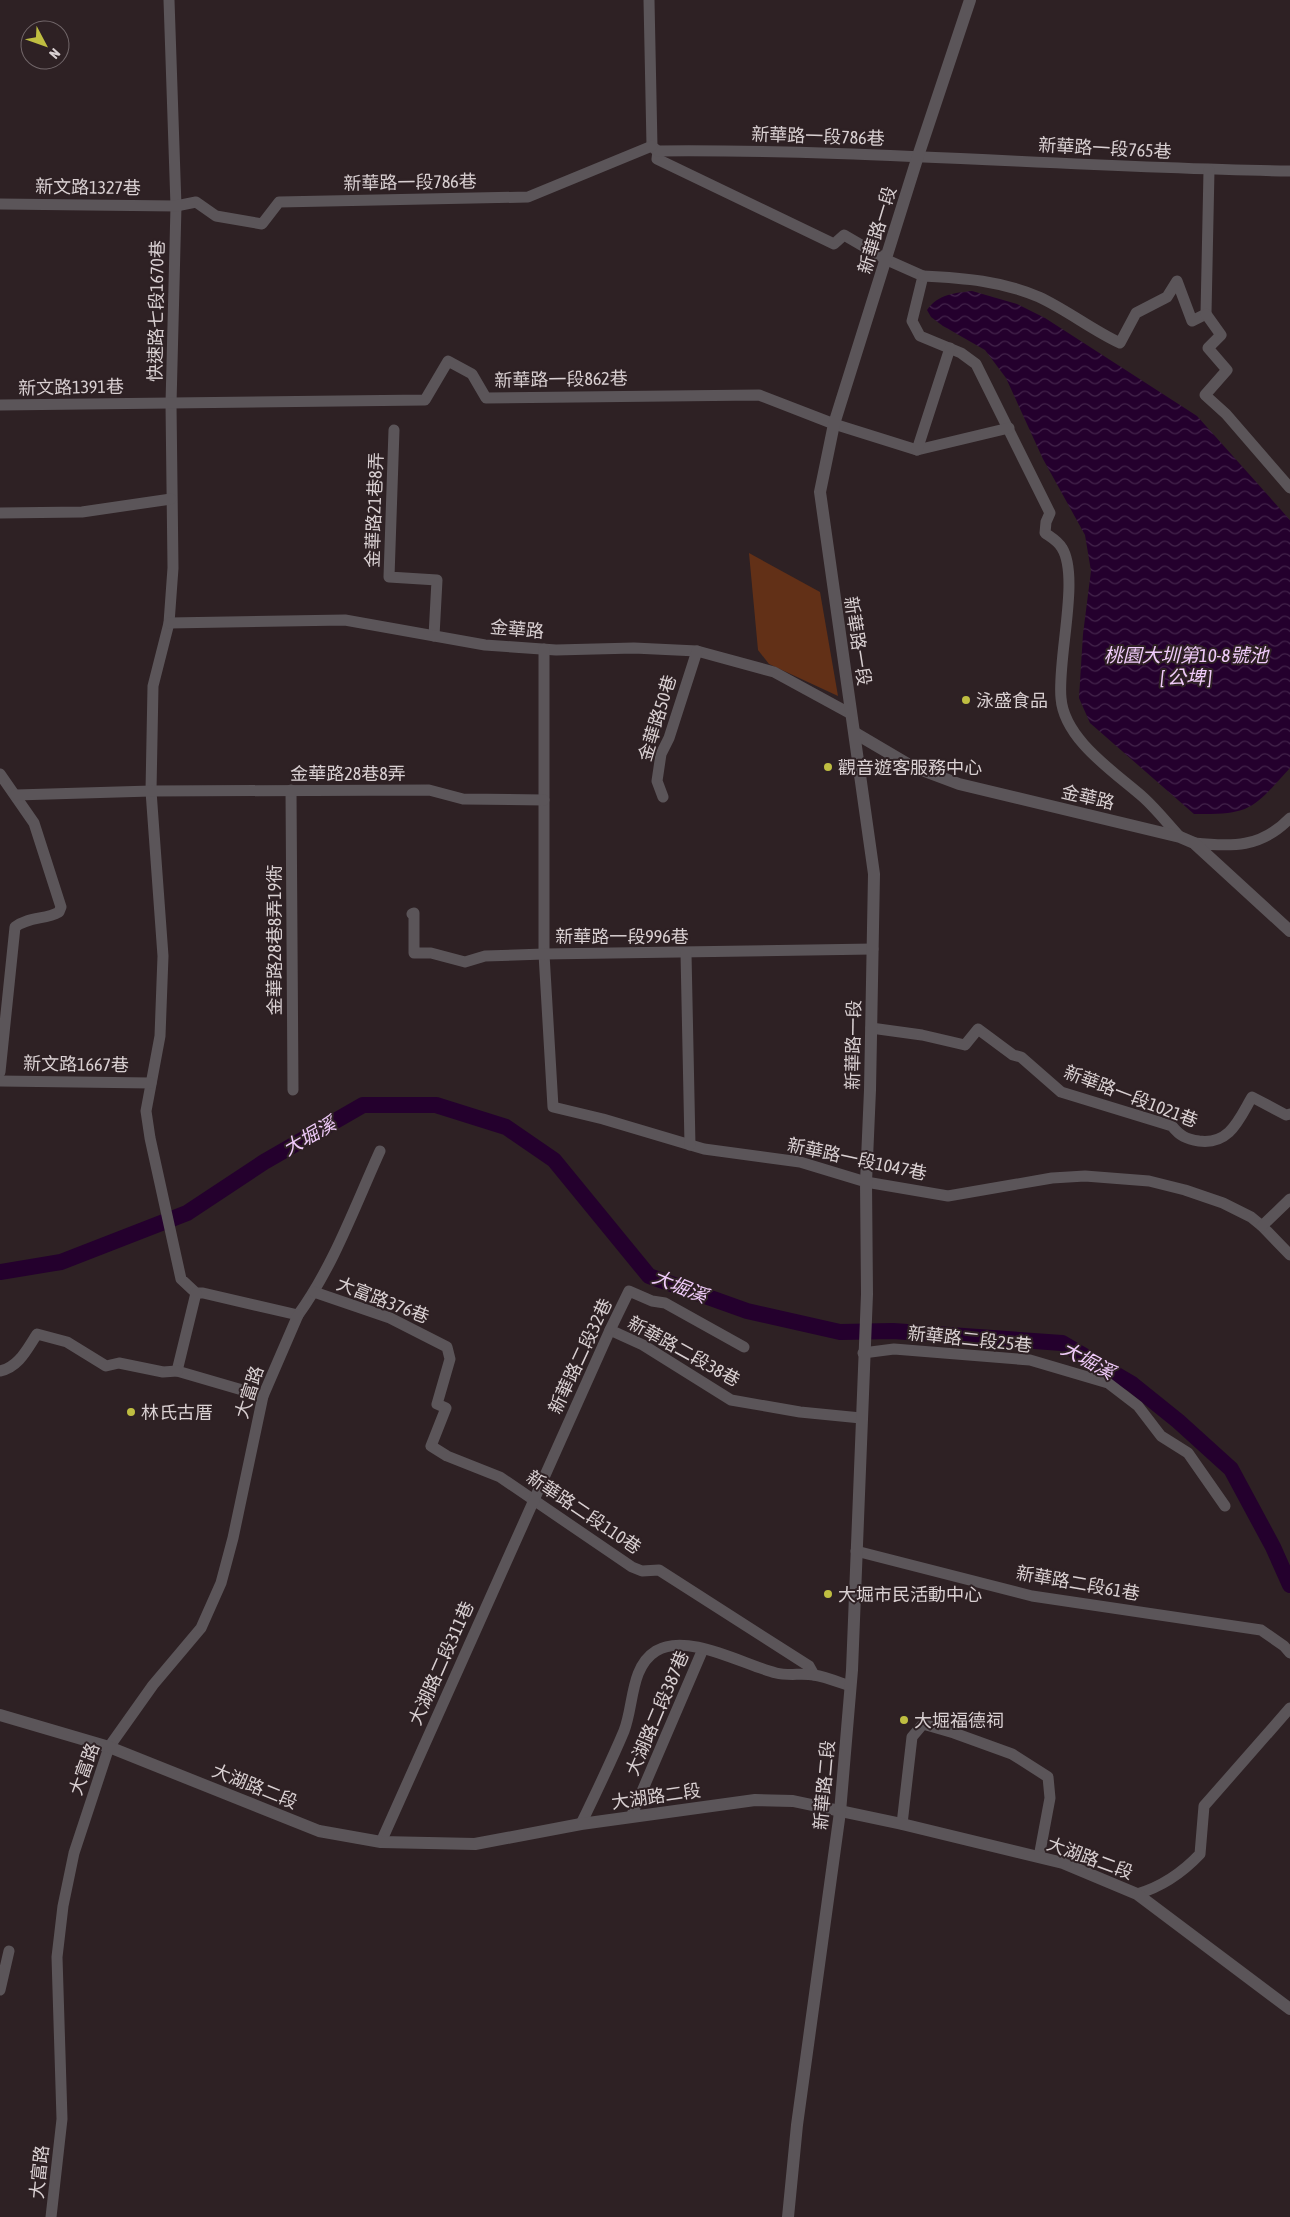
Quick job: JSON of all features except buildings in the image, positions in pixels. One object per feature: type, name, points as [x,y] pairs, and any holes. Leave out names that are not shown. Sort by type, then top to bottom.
[{"type":"street","name":"快速路七段1670巷","points":[[169,0],[176,206],[171,404],[173,568],[169,623],[153,686],[151,790],[163,956],[160,1036],[146,1111],[160,1186],[181,1279],[196,1293]]},
{"type":"street","points":[[649,0],[657,159],[834,244],[844,235],[887,260],[923,276],[991,282],[1018,288],[1041,298],[1120,343],[1136,313],[1167,297],[1178,281],[1192,321],[1206,314]]},
{"type":"street","name":"新華路一段","points":[[863,1353],[866,1308],[866,1182],[874,874],[820,492],[834,424],[887,260],[918,156],[970,0]]},
{"type":"street","name":"新華路一段786巷","points":[[176,206],[196,202],[216,216],[262,224],[279,202],[528,197],[655,148],[918,156]]},
{"type":"street","name":"新華路一段765巷","points":[[918,156],[1210,170],[1290,171]]},
{"type":"street","points":[[1210,170],[1206,314],[1221,335],[1208,348],[1227,370],[1204,395],[1226,414],[1290,488]]},
{"type":"street","name":"新文路1327巷","points":[[0,204],[176,206]]},
{"type":"street","points":[[923,276],[912,322],[920,336],[961,353],[976,364],[1050,513],[1046,522],[1045,533],[1057,541],[1063,549],[1068,564],[1070,583],[1062,656],[1060,699],[1066,719],[1089,750],[1145,800],[1180,837]]},
{"type":"street","points":[[917,450],[950,348]]},
{"type":"street","name":"新華路一段862巷","points":[[171,404],[425,400],[448,361],[472,374],[486,398],[759,395],[834,424]]},
{"type":"street","name":"新文路1391巷","points":[[0,405],[171,404]]},
{"type":"street","points":[[834,424],[917,450],[1009,428]]},
{"type":"street","name":"金華路21巷8弄","points":[[394,430],[389,577],[437,580],[434,636]]},
{"type":"street","points":[[0,513],[82,512],[172,499]]},
{"type":"street","name":"金華路","points":[[169,623],[345,620],[485,645],[544,649],[634,648],[697,651],[774,672],[851,714]]},
{"type":"street","points":[[544,649],[544,954]]},
{"type":"street","name":"金華路50巷","points":[[663,797],[658,781],[660,754],[669,738],[697,651]]},
{"type":"street","name":"金華路","points":[[855,733],[911,766],[959,784],[1194,842],[1290,931]]},
{"type":"street","points":[[0,774],[34,823],[60,907],[59,912],[54,916],[30,919],[15,927],[0,1072]]},
{"type":"street","name":"金華路28巷8弄","points":[[16,795],[151,790],[429,790],[463,800],[544,800]]},
{"type":"street","name":"金華路28巷8弄19衖","points":[[291,790],[293,1090]]},
{"type":"street","points":[[1194,842],[1227,846],[1258,842],[1290,818]]},
{"type":"street","name":"新華路一段996巷","points":[[412,914],[414,913],[414,952],[431,953],[465,962],[484,956],[544,954],[873,949]]},
{"type":"street","points":[[686,953],[690,1145]]},
{"type":"street","name":"新華路一段1047巷","points":[[544,954],[553,1107],[603,1119],[704,1149],[800,1162],[866,1182],[948,1196],[1052,1178],[1085,1176],[1149,1181],[1185,1190],[1222,1203],[1251,1217],[1290,1255]]},
{"type":"street","name":"新華路一段1021巷","points":[[871,1028],[922,1035],[965,1045],[978,1029],[1013,1055],[1021,1056],[1061,1092],[1172,1126],[1184,1138],[1206,1142],[1223,1138],[1241,1119],[1252,1097],[1275,1111],[1286,1115],[1290,1114]]},
{"type":"street","name":"新文路1667巷","points":[[0,1081],[152,1083]]},
{"type":"street","name":"大富路","points":[[51,2217],[62,2119],[57,1957],[63,1906],[74,1853],[108,1747],[153,1685],[201,1628],[217,1592],[233,1538],[263,1396],[298,1315],[314,1292],[380,1151]]},
{"type":"street","points":[[1262,1226],[1290,1199]]},
{"type":"street","name":"新華路二段32巷","points":[[534,1498],[629,1291],[652,1302],[665,1303],[744,1347]]},
{"type":"street","name":"大富路376巷","points":[[314,1292],[390,1318],[432,1337],[447,1347],[450,1358],[437,1404],[446,1408],[431,1446]]},
{"type":"street","points":[[177,1372],[196,1293],[298,1315]]},
{"type":"street","name":"新華路二段38巷","points":[[610,1330],[644,1344],[731,1400],[800,1412],[861,1418]]},
{"type":"street","points":[[0,1371],[7,1369],[19,1360],[37,1334],[67,1342],[106,1366],[120,1363],[163,1372],[177,1372],[263,1396]]},
{"type":"street","name":"新華路二段25巷","points":[[863,1353],[894,1349],[1030,1360],[1108,1383],[1138,1406],[1160,1436],[1188,1454],[1225,1506]]},
{"type":"street","name":"新華路二段","points":[[788,2217],[797,2124],[840,1812],[850,1686],[863,1353]]},
{"type":"street","name":"新華路二段110巷","points":[[431,1446],[447,1456],[500,1477],[534,1498],[632,1567],[642,1571],[660,1570],[809,1666],[814,1675]]},
{"type":"street","name":"大湖路二段311巷","points":[[380,1842],[534,1498]]},
{"type":"street","name":"新華路二段61巷","points":[[856,1551],[1032,1596],[1261,1630],[1284,1646],[1290,1653]]},
{"type":"street","points":[[581,1824],[625,1729],[636,1681],[644,1664],[655,1652],[673,1645],[703,1649],[777,1673],[814,1675],[850,1686]]},
{"type":"street","name":"大湖路二段387巷","points":[[631,1818],[703,1649]]},
{"type":"street","points":[[1137,1894],[1149,1890],[1179,1873],[1200,1854],[1204,1806],[1290,1708]]},
{"type":"street","name":"大湖路二段","points":[[0,1715],[108,1747],[319,1831],[380,1842],[474,1844],[581,1824],[755,1800],[793,1801],[902,1824],[1063,1863],[1137,1894],[1290,2009]]},
{"type":"street","points":[[902,1824],[912,1737],[923,1724],[1012,1754],[1048,1777],[1050,1798],[1039,1857]]},
{"type":"street","points":[[0,1990],[8,1951]]},
{"type":"shaded area","points":[[749,553],[820,592],[838,696],[769,664],[758,650]]},
{"type":"water","name":"桃園大圳第10-8號池 [ 公埤 ]","points":[[972,291],[1017,304],[1045,318],[1197,416],[1290,520],[1290,768],[1267,793],[1250,807],[1228,813],[1194,814],[1090,723],[1079,698],[1083,634],[1091,571],[1085,535],[1043,459],[1006,378],[985,350],[943,326],[931,317],[927,310],[942,297]]},
{"type":"waterway","name":"大堀溪","points":[[0,1272],[61,1262],[187,1213],[264,1162],[363,1105],[436,1105],[506,1127],[554,1160],[649,1276],[747,1311],[840,1332],[893,1331],[1062,1343],[1132,1384],[1178,1421],[1231,1469],[1273,1547],[1290,1585]]},
{"type":"place","name":"泳盛食品","points":[[966,700]]},
{"type":"place","name":"觀音遊客服務中心","points":[[828,767]]},
{"type":"place","name":"林氏古厝","points":[[131,1412]]},
{"type":"place","name":"大堀市民活動中心","points":[[828,1594]]},
{"type":"place","name":"大堀福德祠","points":[[904,1720]]}]
